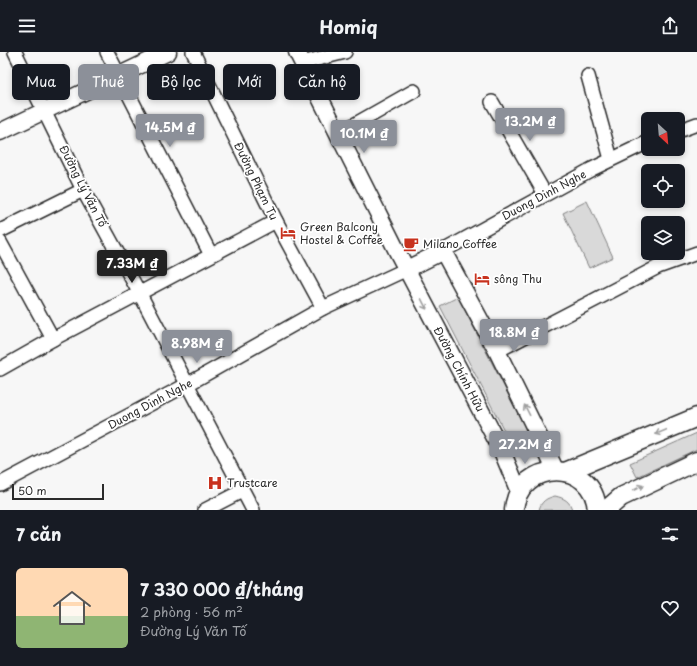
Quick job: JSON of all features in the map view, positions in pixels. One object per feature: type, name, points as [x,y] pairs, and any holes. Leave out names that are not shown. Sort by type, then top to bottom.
[{"type":"main road","points":[[514,504],[526,483],[535,476],[545,472],[561,471],[697,417]]},
{"type":"main road","points":[[606,510],[621,497],[697,461]]},
{"type":"main road","points":[[561,471],[575,475],[584,481],[595,498],[597,510]]},
{"type":"street","name":"Đường Lý Văn Tố","points":[[15,52],[84,190],[188,384],[253,510]]},
{"type":"street","points":[[107,52],[113,64]]},
{"type":"street","points":[[139,66],[168,52]]},
{"type":"street","name":"Đường Phạm Tu","points":[[193,52],[276,221],[323,308]]},
{"type":"street","points":[[300,57],[345,52]]},
{"type":"street","name":"Đường Chính Hữu","points":[[300,57],[407,269],[502,451],[514,504]]},
{"type":"street","points":[[588,76],[611,159]]},
{"type":"street","points":[[338,134],[414,92]]},
{"type":"street","points":[[0,132],[78,95]]},
{"type":"street","points":[[131,100],[211,256]]},
{"type":"street","points":[[492,102],[545,194]]},
{"type":"street","points":[[685,128],[697,124]]},
{"type":"street","name":"Duong Dinh Nghe","points":[[443,251],[545,194],[611,159],[641,145]]},
{"type":"street","points":[[0,232],[84,190]]},
{"type":"street","points":[[0,369],[53,339],[276,221]]},
{"type":"street","points":[[0,242],[53,339]]},
{"type":"street","points":[[407,269],[443,251],[561,471]]},
{"type":"street","points":[[497,351],[658,267],[697,253]]},
{"type":"street","name":"Duong Dinh Nghe","points":[[0,484],[188,384],[323,308],[407,269]]},
{"type":"street","points":[[205,510],[242,490]]},
{"type":"shaded area","points":[[587,201],[613,257],[589,268],[563,213]]},
{"type":"shaded area","points":[[458,297],[527,431],[509,440],[440,306]]},
{"type":"shaded area","points":[[697,433],[697,449],[637,477],[630,463]]},
{"type":"shaded area","points":[[555,496],[566,500],[570,504],[572,510],[539,510],[541,504],[545,500]]},
{"type":"place","name":"Green Balcony Hostel & Coffee","points":[[288,233]]},
{"type":"place","name":"Milano Coffee","points":[[411,244]]},
{"type":"place","name":"sông Thu","points":[[482,279]]},
{"type":"place","name":"Trustcare","points":[[215,483]]}]
